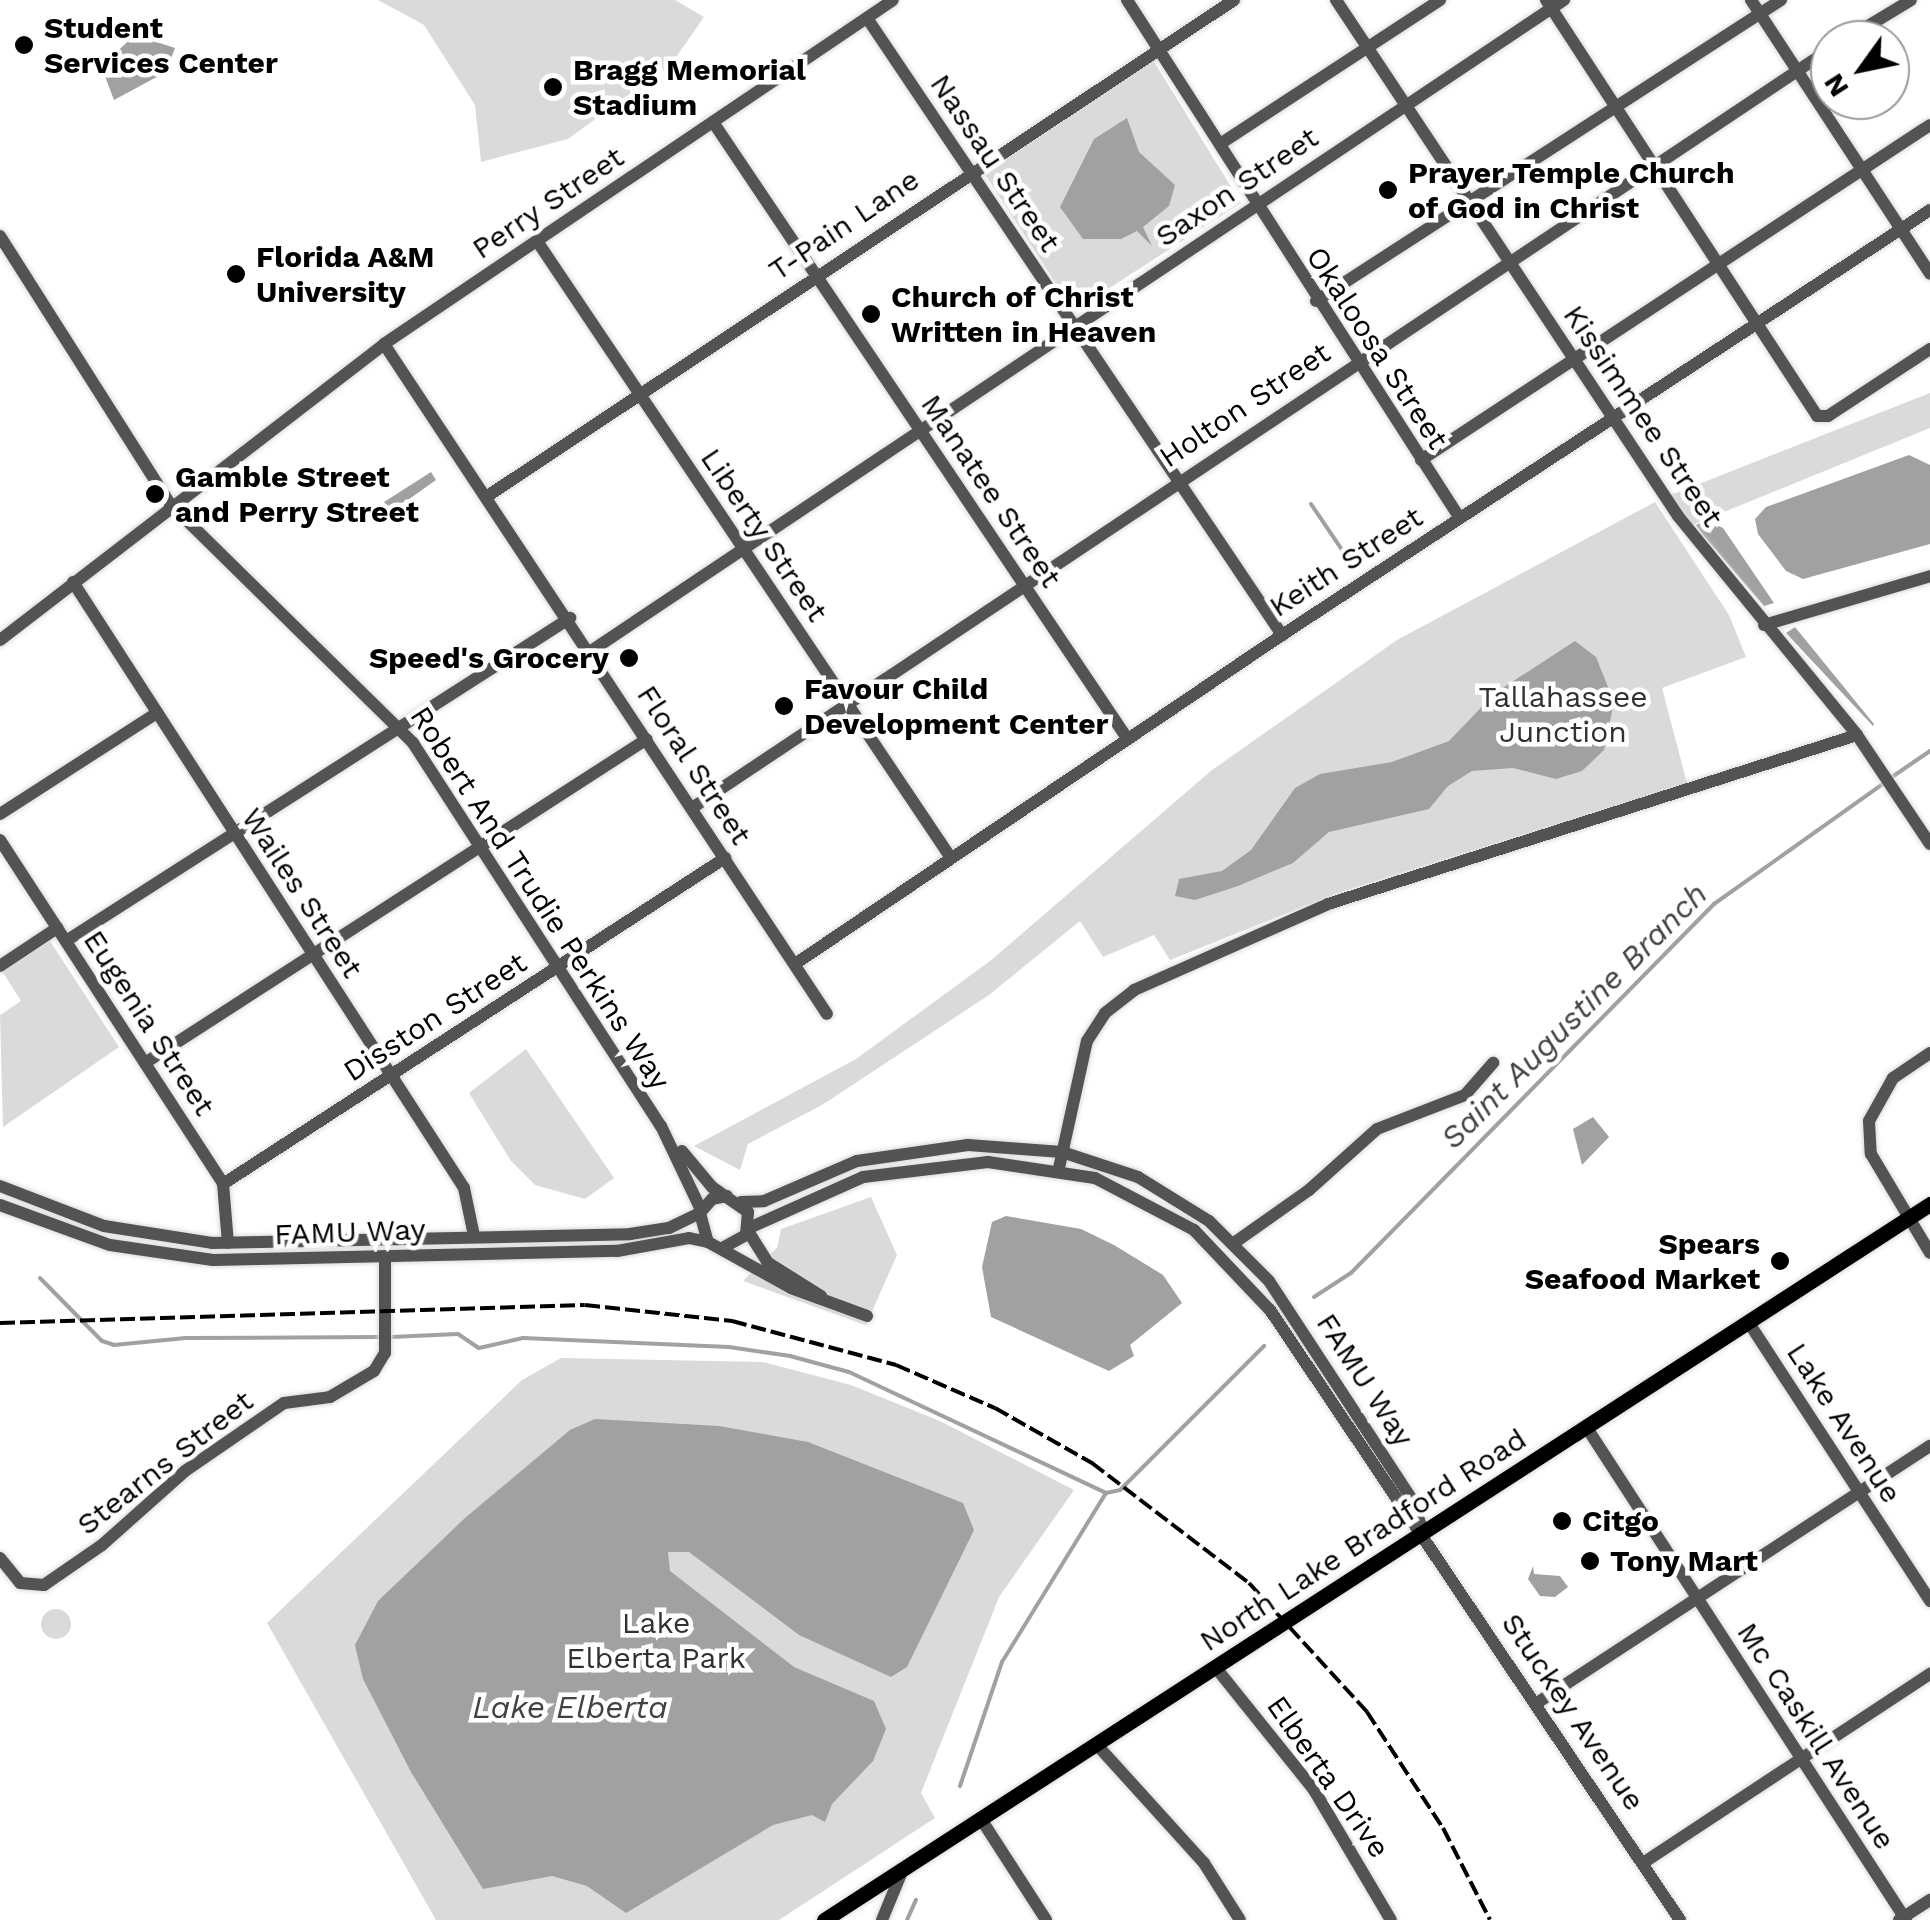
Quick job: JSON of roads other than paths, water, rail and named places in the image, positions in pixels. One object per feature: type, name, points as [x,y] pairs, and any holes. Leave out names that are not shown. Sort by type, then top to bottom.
[{"type":"main road","name":"North Lake Bradford Road","points":[[824,1920],[1930,1204]]},
{"type":"street","name":"Perry Street","points":[[0,640],[170,504],[384,344],[893,0]]},
{"type":"street","name":"Okaloosa Street","points":[[1127,0],[1316,302],[1459,518]]},
{"type":"street","name":"T-Pain Lane","points":[[486,497],[970,170],[1234,0]]},
{"type":"street","name":"Kissimmee Street","points":[[1336,0],[1611,417],[1764,625],[1857,736],[1930,844]]},
{"type":"street","points":[[1220,144],[1440,0]]},
{"type":"street","name":"Saxon Street","points":[[592,652],[1406,105],[1548,4],[1564,0]]},
{"type":"street","points":[[1751,0],[1930,274]]},
{"type":"street","points":[[1316,302],[1781,0]]},
{"type":"street","points":[[1878,20],[1910,0]]},
{"type":"street","points":[[1548,4],[1823,418],[1930,349]]},
{"type":"street","name":"Nassau Street","points":[[866,18],[1282,635]]},
{"type":"street","name":"Holton Street","points":[[692,808],[1810,62]]},
{"type":"street","name":"Manatee Street","points":[[713,122],[1128,738]]},
{"type":"street","points":[[1421,460],[1930,125]]},
{"type":"street","name":"Keith Street","points":[[796,964],[1282,635],[1930,210]]},
{"type":"street","name":"Robert And Trudie Perkins Way","points":[[0,236],[170,504],[400,727],[481,845],[661,1126],[708,1184],[734,1199]]},
{"type":"street","name":"Liberty Street","points":[[536,241],[950,858]]},
{"type":"street","name":"Floral Street","points":[[384,344],[570,618],[827,1014]]},
{"type":"street","points":[[1764,625],[1930,576]]},
{"type":"street","name":"Wailes Street","points":[[73,582],[467,1194],[474,1236]]},
{"type":"street","points":[[66,941],[570,618]]},
{"type":"street","points":[[0,814],[157,712]]},
{"type":"street","points":[[1058,1168],[1090,1034],[1116,1002],[1149,982],[1328,904],[1857,736]]},
{"type":"street","points":[[145,1063],[647,739]]},
{"type":"street","name":"Eugenia Street","points":[[0,840],[223,1184],[228,1243]]},
{"type":"street","name":"Disston Street","points":[[223,1184],[725,858]]},
{"type":"street","points":[[0,966],[57,928]]},
{"type":"street","points":[[1930,1053],[1893,1078],[1869,1121],[1871,1154],[1930,1253]]},
{"type":"street","points":[[1234,1242],[1309,1190],[1377,1129],[1466,1095],[1493,1064]]},
{"type":"street","name":"Robert And Trudie Perkins Way","points":[[661,1126],[701,1211]]},
{"type":"street","name":"FAMU Way","points":[[0,1186],[120,1230],[228,1243],[638,1234],[734,1199],[764,1201],[835,1168],[894,1154],[980,1144],[1062,1152],[1159,1188],[1234,1242],[1290,1312],[1412,1498],[1424,1533]]},
{"type":"street","name":"FAMU Way","points":[[0,1205],[79,1236],[168,1256],[617,1251],[689,1238],[724,1247],[814,1194],[873,1175],[988,1162],[1058,1168],[1154,1204],[1229,1261],[1424,1533]]},
{"type":"street","points":[[734,1199],[767,1262],[820,1296]]},
{"type":"street","points":[[701,1211],[700,1231],[708,1242]]},
{"type":"street","points":[[724,1247],[782,1284],[867,1316]]},
{"type":"street","name":"Stearns Street","points":[[0,1558],[20,1584],[44,1584],[102,1546],[122,1522],[209,1454],[284,1403],[340,1392],[376,1369],[385,1350],[385,1256]]},
{"type":"street","name":"Lake Avenue","points":[[1749,1323],[1930,1600]]},
{"type":"street","name":"Mc Caskill Avenue","points":[[1587,1428],[1903,1919]]},
{"type":"street","points":[[1537,1703],[1930,1446]]},
{"type":"street","name":"Stuckey Avenue","points":[[1424,1533],[1680,1920]]},
{"type":"street","name":"Elberta Drive","points":[[1216,1668],[1314,1790],[1391,1920]]},
{"type":"street","points":[[1643,1863],[1930,1674]]},
{"type":"street","points":[[1098,1745],[1204,1863],[1240,1920]]},
{"type":"street","points":[[981,1819],[1046,1920]]},
{"type":"street","points":[[882,1920],[903,1868]]},
{"type":"street","points":[[1903,1919],[1930,1900]]},
{"type":"water","points":[[135,35],[175,48],[166,72],[114,100],[101,66]]},
{"type":"water","points":[[1127,118],[1139,152],[1175,185],[1169,206],[1143,227],[1152,246],[1137,231],[1121,239],[1083,239],[1060,207],[1094,139]]},
{"type":"water","points":[[1909,455],[1930,465],[1930,544],[1803,579],[1786,571],[1758,534],[1755,519],[1766,507]]},
{"type":"water","points":[[431,472],[436,480],[391,512],[384,502]]},
{"type":"water","points":[[1706,520],[1723,528],[1774,603],[1764,606],[1703,535],[1696,525]]},
{"type":"water","points":[[1795,627],[1874,724],[1873,726],[1786,633]]},
{"type":"water","points":[[1575,641],[1596,657],[1614,702],[1604,750],[1582,771],[1556,779],[1513,768],[1472,771],[1448,786],[1429,809],[1329,832],[1293,863],[1238,886],[1195,900],[1175,896],[1179,879],[1222,871],[1251,850],[1295,788],[1320,774],[1392,762],[1449,741],[1495,693]]},
{"type":"water","points":[[1593,1117],[1609,1137],[1582,1165],[1573,1129]]},
{"type":"water","points":[[1006,1216],[1081,1229],[1114,1245],[1163,1275],[1182,1303],[1130,1345],[1134,1356],[1109,1371],[991,1317],[982,1267],[992,1222]]},
{"type":"water","name":"Lake Elberta","points":[[595,1419],[719,1426],[808,1442],[963,1503],[974,1530],[907,1667],[891,1677],[799,1635],[689,1552],[668,1552],[670,1571],[794,1667],[874,1701],[886,1729],[873,1761],[832,1804],[825,1822],[812,1815],[773,1825],[626,1913],[587,1886],[552,1876],[483,1889],[411,1772],[363,1679],[355,1645],[378,1601],[465,1518],[570,1430]]},
{"type":"water","points":[[1533,1566],[1534,1574],[1560,1576],[1568,1587],[1555,1597],[1540,1596],[1528,1579]]},
{"type":"waterway","points":[[1311,504],[1355,569]]},
{"type":"waterway","name":"Saint Augustine Branch","points":[[1892,777],[1930,751]]},
{"type":"waterway","name":"Saint Augustine Branch","points":[[1314,1297],[1351,1273],[1714,904],[1884,783]]},
{"type":"waterway","name":"Saint Augustine Branch","points":[[40,1278],[102,1341],[114,1345],[186,1338],[381,1337]]},
{"type":"waterway","name":"Saint Augustine Branch","points":[[391,1337],[458,1334],[479,1348],[523,1338],[729,1347],[790,1356],[849,1372],[1106,1493],[1120,1490],[1264,1346]]},
{"type":"waterway","points":[[960,1786],[1002,1662],[1106,1493]]},
{"type":"waterway","points":[[907,1920],[916,1900]]},
{"type":"railway","points":[[0,1323],[585,1305],[732,1321],[896,1365],[995,1408],[1092,1463],[1249,1583],[1367,1712],[1443,1828],[1490,1920]]},
{"type":"place","name":"Student Services Center","points":[[24,45]]},
{"type":"place","name":"Bragg Memorial Stadium","points":[[553,87]]},
{"type":"place","name":"Prayer Temple Church of God in Christ","points":[[1388,190]]},
{"type":"place","name":"Florida A&M University","points":[[236,274]]},
{"type":"place","name":"Church of Christ Written in Heaven","points":[[871,314]]},
{"type":"place","name":"Gamble Street and Perry Street","points":[[155,494]]},
{"type":"place","name":"Speed's Grocery","points":[[629,658]]},
{"type":"place","name":"Favour Child Development Center","points":[[784,706]]},
{"type":"place","name":"Spears Seafood Market","points":[[1780,1261]]},
{"type":"place","name":"Citgo","points":[[1562,1521]]},
{"type":"place","name":"Tony Mart","points":[[1590,1561]]},
{"type":"park label","name":"Tallahassee Junction","points":[[1563,714]]},
{"type":"park label","name":"Lake Elberta Park","points":[[656,1640]]}]
